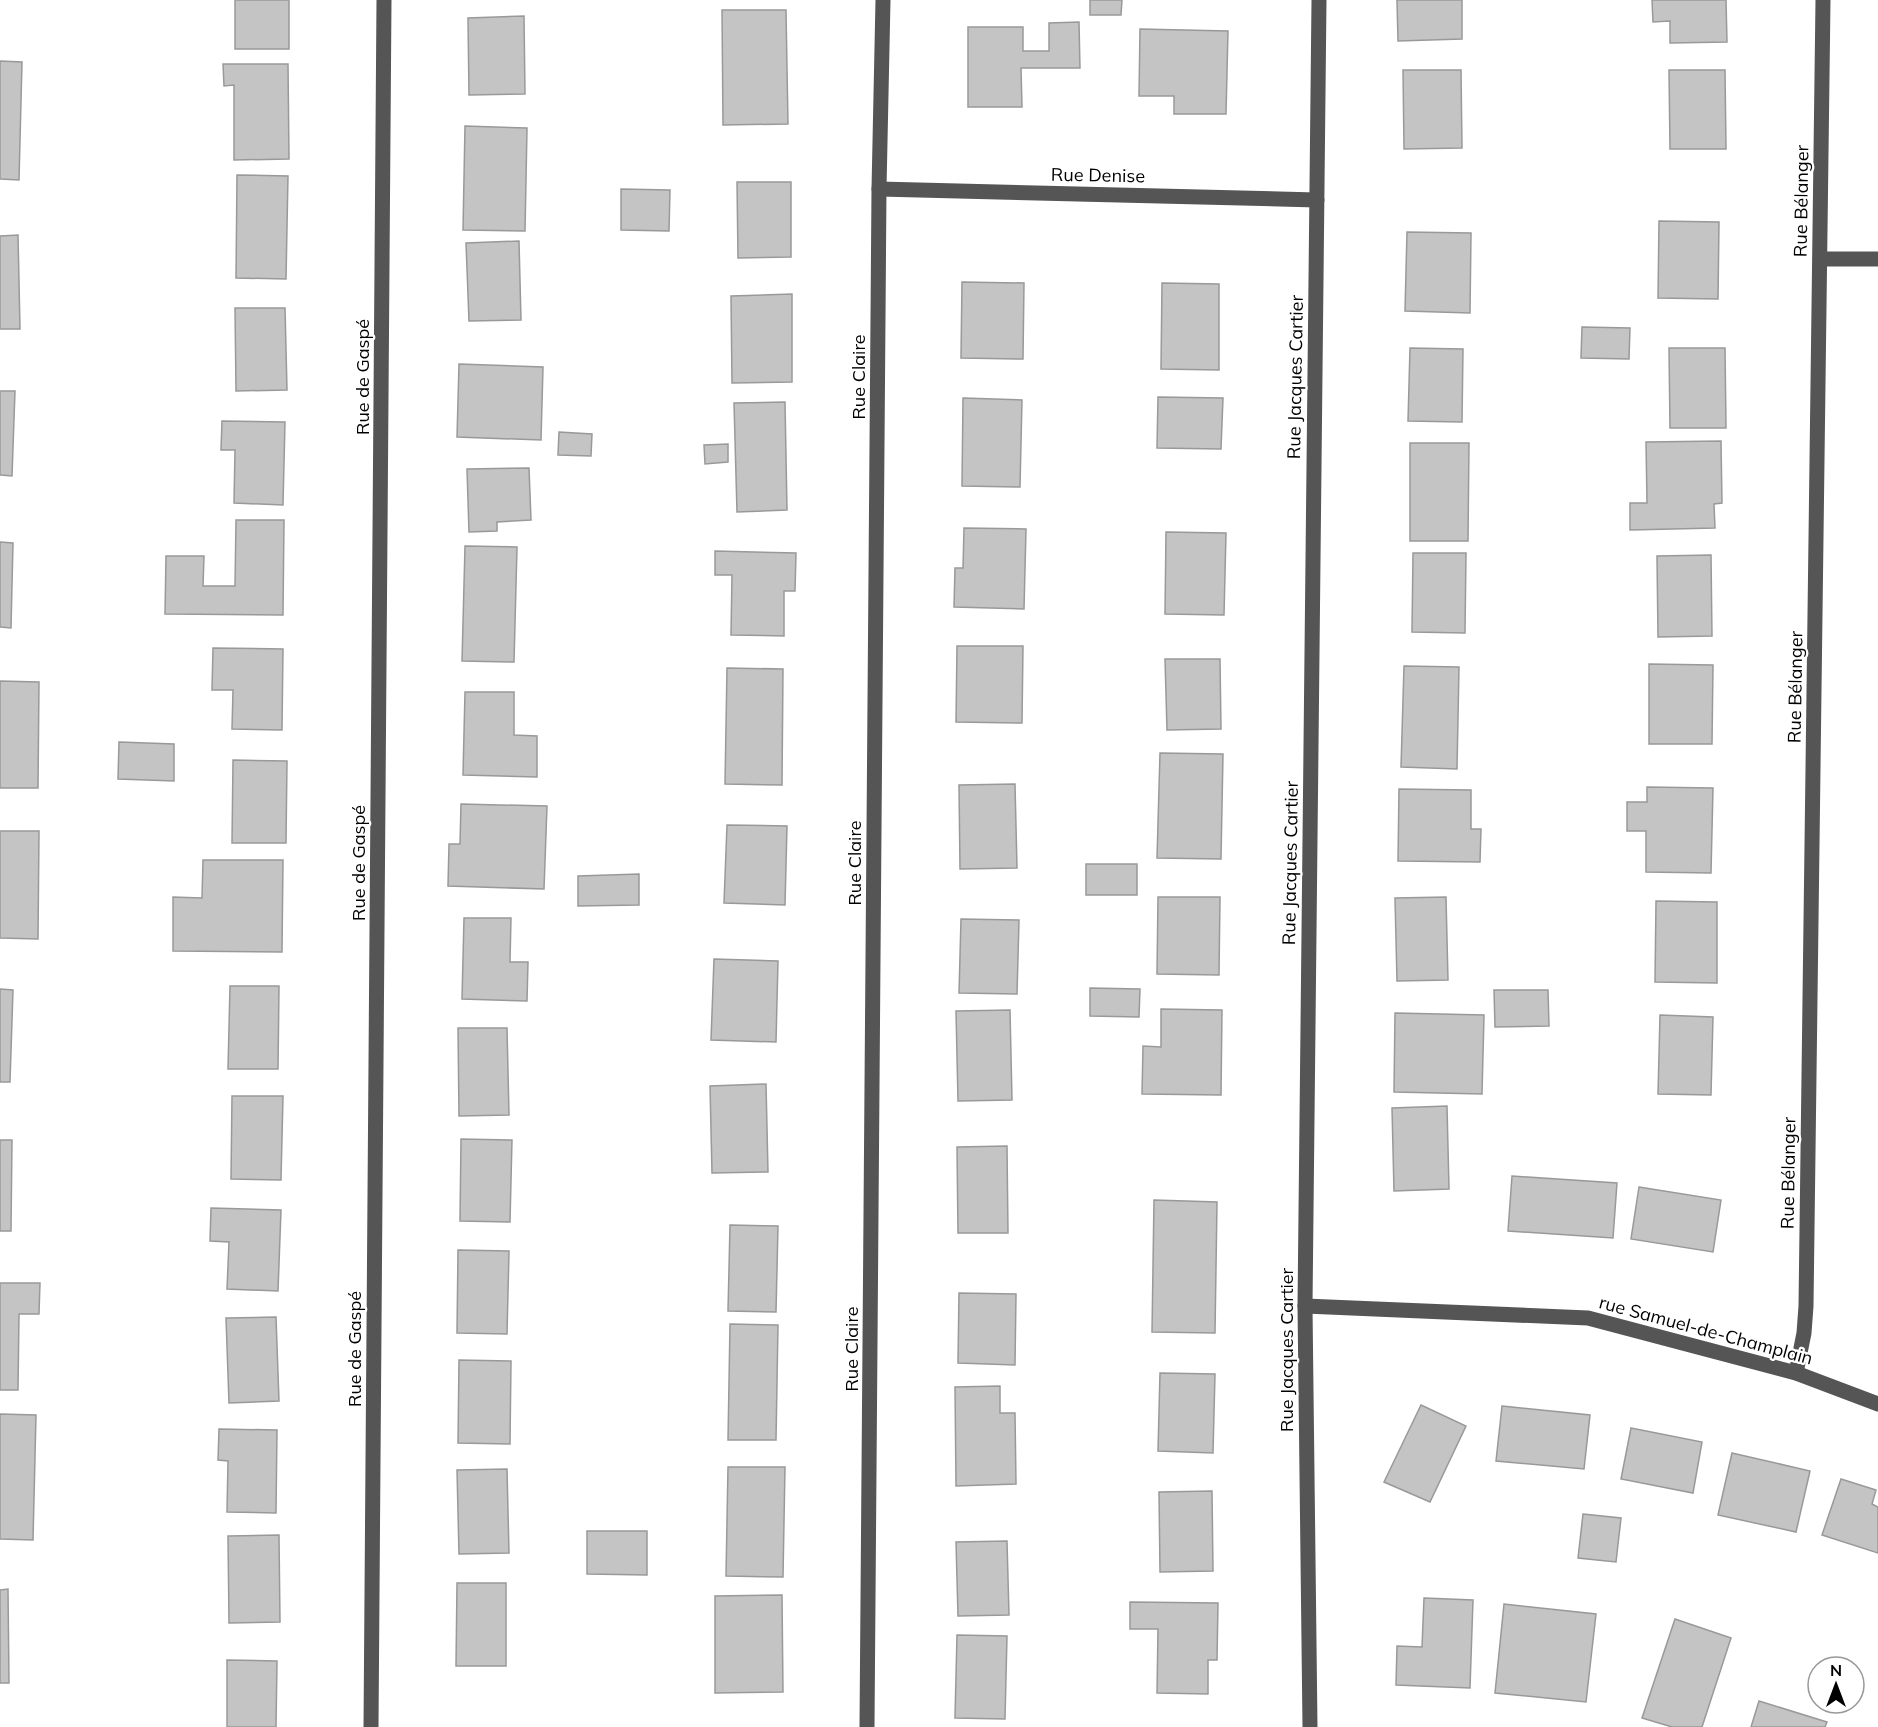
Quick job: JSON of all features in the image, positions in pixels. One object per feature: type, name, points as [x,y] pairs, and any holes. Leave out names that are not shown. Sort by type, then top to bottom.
[{"type":"street","name":"Rue de Gaspé","points":[[371,1727],[384,0]]},
{"type":"street","name":"Rue Claire","points":[[867,1727],[879,189],[883,0]]},
{"type":"street","name":"Rue Jacques Cartier","points":[[1310,1727],[1305,1306],[1320,0]]},
{"type":"street","name":"Rue Bélanger","points":[[1796,1373],[1804,1333],[1806,1306],[1823,0]]},
{"type":"street","name":"Rue Denise","points":[[879,189],[1317,200]]},
{"type":"street","points":[[1820,259],[1878,259]]},
{"type":"street","name":"rue Samuel-de-Champlain","points":[[1305,1306],[1588,1318],[1796,1373],[1878,1404]]},
{"type":"building","points":[[235,0],[289,0],[289,49],[235,49]]},
{"type":"building","points":[[1090,0],[1122,0],[1121,15],[1090,15]]},
{"type":"building","points":[[1397,0],[1462,0],[1462,39],[1398,41]]},
{"type":"building","points":[[1652,0],[1726,0],[1727,42],[1670,43],[1670,21],[1653,22]]},
{"type":"building","points":[[722,10],[786,10],[788,124],[723,125]]},
{"type":"building","points":[[524,16],[525,94],[469,95],[468,18]]},
{"type":"building","points":[[1079,22],[1080,68],[1021,68],[1022,107],[968,107],[968,27],[1023,27],[1023,51],[1049,51],[1049,23]]},
{"type":"building","points":[[1140,29],[1228,31],[1226,114],[1174,114],[1174,96],[1139,96]]},
{"type":"building","points":[[0,61],[22,62],[19,180],[0,179]]},
{"type":"building","points":[[223,64],[288,64],[289,159],[234,160],[234,85],[224,86]]},
{"type":"building","points":[[1403,70],[1461,70],[1462,148],[1404,149]]},
{"type":"building","points":[[1669,70],[1725,70],[1726,149],[1670,149]]},
{"type":"building","points":[[465,126],[527,128],[525,231],[463,230]]},
{"type":"building","points":[[237,175],[288,176],[286,279],[236,278]]},
{"type":"building","points":[[737,182],[791,182],[791,257],[738,258]]},
{"type":"building","points":[[621,189],[670,190],[669,231],[621,230]]},
{"type":"building","points":[[1659,221],[1719,222],[1718,299],[1658,298]]},
{"type":"building","points":[[1407,232],[1471,233],[1470,313],[1405,311]]},
{"type":"building","points":[[18,235],[20,329],[0,329],[0,236]]},
{"type":"building","points":[[519,241],[521,320],[469,321],[466,243]]},
{"type":"building","points":[[962,282],[1024,283],[1023,359],[961,358]]},
{"type":"building","points":[[1162,283],[1219,284],[1219,370],[1161,369]]},
{"type":"building","points":[[792,294],[792,382],[732,383],[731,296]]},
{"type":"building","points":[[235,308],[285,308],[287,390],[236,391]]},
{"type":"building","points":[[1582,327],[1630,328],[1629,359],[1581,358]]},
{"type":"building","points":[[1410,348],[1463,349],[1462,422],[1408,421]]},
{"type":"building","points":[[1669,348],[1725,348],[1726,428],[1670,428]]},
{"type":"building","points":[[459,364],[543,367],[541,440],[457,437]]},
{"type":"building","points":[[0,391],[15,391],[12,476],[0,475]]},
{"type":"building","points":[[1158,397],[1223,398],[1221,449],[1157,448]]},
{"type":"building","points":[[963,398],[1022,400],[1020,487],[962,486]]},
{"type":"building","points":[[785,402],[787,510],[737,512],[734,403]]},
{"type":"building","points":[[222,421],[285,422],[283,505],[234,503],[235,450],[221,450]]},
{"type":"building","points":[[559,432],[592,434],[591,456],[558,455]]},
{"type":"building","points":[[1721,441],[1722,503],[1714,504],[1715,528],[1630,530],[1630,503],[1647,503],[1646,442]]},
{"type":"building","points":[[1410,443],[1469,443],[1468,541],[1410,541]]},
{"type":"building","points":[[728,444],[728,462],[705,464],[704,445]]},
{"type":"building","points":[[529,468],[531,520],[497,522],[497,531],[469,532],[467,469]]},
{"type":"building","points":[[236,520],[284,520],[283,615],[165,614],[166,556],[204,556],[203,586],[235,586]]},
{"type":"building","points":[[964,528],[1026,529],[1024,609],[954,607],[955,568],[963,568]]},
{"type":"building","points":[[1166,532],[1226,533],[1224,615],[1165,614]]},
{"type":"building","points":[[0,542],[13,543],[11,628],[0,627]]},
{"type":"building","points":[[465,546],[517,547],[514,662],[462,661]]},
{"type":"building","points":[[715,551],[796,553],[795,591],[784,591],[784,636],[731,635],[732,575],[715,575]]},
{"type":"building","points":[[1413,553],[1466,553],[1465,633],[1412,632]]},
{"type":"building","points":[[1711,555],[1712,636],[1658,637],[1657,556]]},
{"type":"building","points":[[957,646],[1023,646],[1022,723],[956,722]]},
{"type":"building","points":[[213,648],[283,649],[282,730],[232,729],[233,690],[212,690]]},
{"type":"building","points":[[1165,659],[1220,659],[1221,729],[1167,730]]},
{"type":"building","points":[[1649,664],[1713,665],[1712,744],[1649,744]]},
{"type":"building","points":[[1404,666],[1459,667],[1457,769],[1401,767]]},
{"type":"building","points":[[727,668],[783,669],[782,785],[725,784]]},
{"type":"building","points":[[0,681],[39,682],[38,788],[0,788]]},
{"type":"building","points":[[465,692],[514,692],[514,735],[537,736],[537,777],[463,775]]},
{"type":"building","points":[[119,742],[174,744],[174,781],[118,779]]},
{"type":"building","points":[[1160,753],[1223,754],[1221,859],[1157,858]]},
{"type":"building","points":[[233,760],[287,761],[286,843],[232,843]]},
{"type":"building","points":[[1015,784],[1017,868],[960,869],[959,785]]},
{"type":"building","points":[[1647,787],[1713,788],[1711,873],[1646,872],[1646,831],[1627,831],[1627,802],[1647,802]]},
{"type":"building","points":[[1399,789],[1471,790],[1471,829],[1481,829],[1480,862],[1398,861]]},
{"type":"building","points":[[461,804],[547,806],[544,889],[448,886],[449,844],[460,844]]},
{"type":"building","points":[[727,825],[787,826],[785,905],[724,903]]},
{"type":"building","points":[[0,831],[39,831],[38,939],[0,938]]},
{"type":"building","points":[[203,860],[283,860],[282,952],[173,951],[173,897],[202,898]]},
{"type":"building","points":[[1086,864],[1137,864],[1137,895],[1086,895]]},
{"type":"building","points":[[639,874],[639,905],[578,906],[578,876]]},
{"type":"building","points":[[1158,897],[1220,897],[1219,975],[1157,974]]},
{"type":"building","points":[[1446,897],[1448,980],[1397,981],[1395,898]]},
{"type":"building","points":[[1656,901],[1717,902],[1717,983],[1655,982]]},
{"type":"building","points":[[464,918],[511,918],[510,962],[528,962],[527,1001],[462,999]]},
{"type":"building","points":[[961,919],[1019,920],[1017,994],[959,993]]},
{"type":"building","points":[[714,959],[778,961],[776,1042],[711,1040]]},
{"type":"building","points":[[230,986],[279,986],[278,1069],[228,1069]]},
{"type":"building","points":[[1090,988],[1140,989],[1139,1017],[1090,1016]]},
{"type":"building","points":[[0,989],[13,990],[10,1082],[0,1082]]},
{"type":"building","points":[[1494,990],[1548,990],[1549,1026],[1495,1027]]},
{"type":"building","points":[[1161,1009],[1222,1010],[1221,1095],[1142,1094],[1143,1046],[1161,1047]]},
{"type":"building","points":[[1010,1010],[1012,1100],[958,1101],[956,1011]]},
{"type":"building","points":[[1395,1013],[1484,1015],[1482,1094],[1394,1092]]},
{"type":"building","points":[[1660,1015],[1713,1017],[1711,1095],[1658,1094]]},
{"type":"building","points":[[458,1028],[507,1028],[509,1115],[459,1116]]},
{"type":"building","points":[[766,1084],[768,1172],[712,1173],[710,1086]]},
{"type":"building","points":[[232,1096],[283,1096],[281,1180],[231,1179]]},
{"type":"building","points":[[1447,1106],[1449,1189],[1394,1191],[1392,1108]]},
{"type":"building","points":[[461,1139],[512,1140],[510,1222],[460,1221]]},
{"type":"building","points":[[0,1140],[12,1140],[11,1231],[0,1231]]},
{"type":"building","points":[[1007,1146],[1008,1233],[958,1233],[957,1147]]},
{"type":"building","points":[[1512,1176],[1617,1183],[1613,1238],[1508,1231]]},
{"type":"building","points":[[1639,1187],[1721,1200],[1713,1252],[1631,1239]]},
{"type":"building","points":[[1154,1200],[1217,1202],[1215,1333],[1152,1332]]},
{"type":"building","points":[[211,1208],[281,1210],[278,1291],[227,1289],[229,1242],[210,1241]]},
{"type":"building","points":[[730,1225],[778,1226],[776,1312],[728,1311]]},
{"type":"building","points":[[458,1250],[509,1251],[507,1334],[457,1333]]},
{"type":"building","points":[[0,1283],[40,1283],[39,1314],[19,1314],[18,1390],[0,1390]]},
{"type":"building","points":[[959,1293],[1016,1294],[1015,1365],[958,1363]]},
{"type":"building","points":[[276,1317],[279,1401],[229,1403],[226,1318]]},
{"type":"building","points":[[730,1324],[778,1325],[776,1440],[728,1440]]},
{"type":"building","points":[[459,1360],[511,1361],[510,1444],[458,1443]]},
{"type":"building","points":[[1160,1373],[1215,1374],[1213,1453],[1158,1451]]},
{"type":"building","points":[[1000,1386],[1000,1413],[1015,1413],[1016,1484],[956,1486],[955,1387]]},
{"type":"building","points":[[1421,1405],[1466,1426],[1430,1502],[1384,1482]]},
{"type":"building","points":[[1502,1406],[1590,1415],[1584,1469],[1496,1461]]},
{"type":"building","points":[[0,1414],[36,1415],[33,1540],[0,1539]]},
{"type":"building","points":[[1631,1428],[1702,1442],[1693,1493],[1621,1479]]},
{"type":"building","points":[[219,1429],[277,1430],[276,1513],[227,1512],[228,1461],[218,1460]]},
{"type":"building","points":[[1732,1453],[1810,1471],[1796,1532],[1718,1515]]},
{"type":"building","points":[[728,1467],[785,1467],[783,1577],[726,1576]]},
{"type":"building","points":[[507,1469],[509,1553],[459,1554],[457,1470]]},
{"type":"building","points":[[1841,1479],[1876,1490],[1872,1504],[1878,1507],[1878,1553],[1822,1535]]},
{"type":"building","points":[[1212,1491],[1213,1571],[1160,1572],[1159,1492]]},
{"type":"building","points":[[1583,1514],[1621,1518],[1616,1562],[1578,1558]]},
{"type":"building","points":[[587,1531],[647,1531],[647,1575],[587,1574]]},
{"type":"building","points":[[279,1535],[280,1622],[229,1623],[228,1536]]},
{"type":"building","points":[[1007,1541],[1009,1615],[958,1616],[956,1542]]},
{"type":"building","points":[[457,1583],[506,1583],[506,1666],[456,1666]]},
{"type":"building","points":[[8,1589],[9,1683],[0,1683],[0,1590]]},
{"type":"building","points":[[782,1595],[783,1692],[715,1693],[715,1596]]},
{"type":"building","points":[[1424,1598],[1473,1600],[1470,1688],[1396,1685],[1397,1646],[1422,1647]]},
{"type":"building","points":[[1130,1602],[1218,1603],[1217,1660],[1208,1660],[1208,1694],[1157,1693],[1158,1629],[1130,1629]]},
{"type":"building","points":[[1504,1604],[1596,1614],[1586,1702],[1495,1693]]},
{"type":"building","points":[[1675,1619],[1731,1638],[1702,1727],[1672,1727],[1642,1718]]},
{"type":"building","points":[[957,1635],[1007,1636],[1005,1719],[955,1718]]},
{"type":"building","points":[[227,1660],[277,1661],[276,1727],[227,1727]]},
{"type":"building","points":[[1759,1701],[1827,1722],[1825,1727],[1751,1727]]}]
